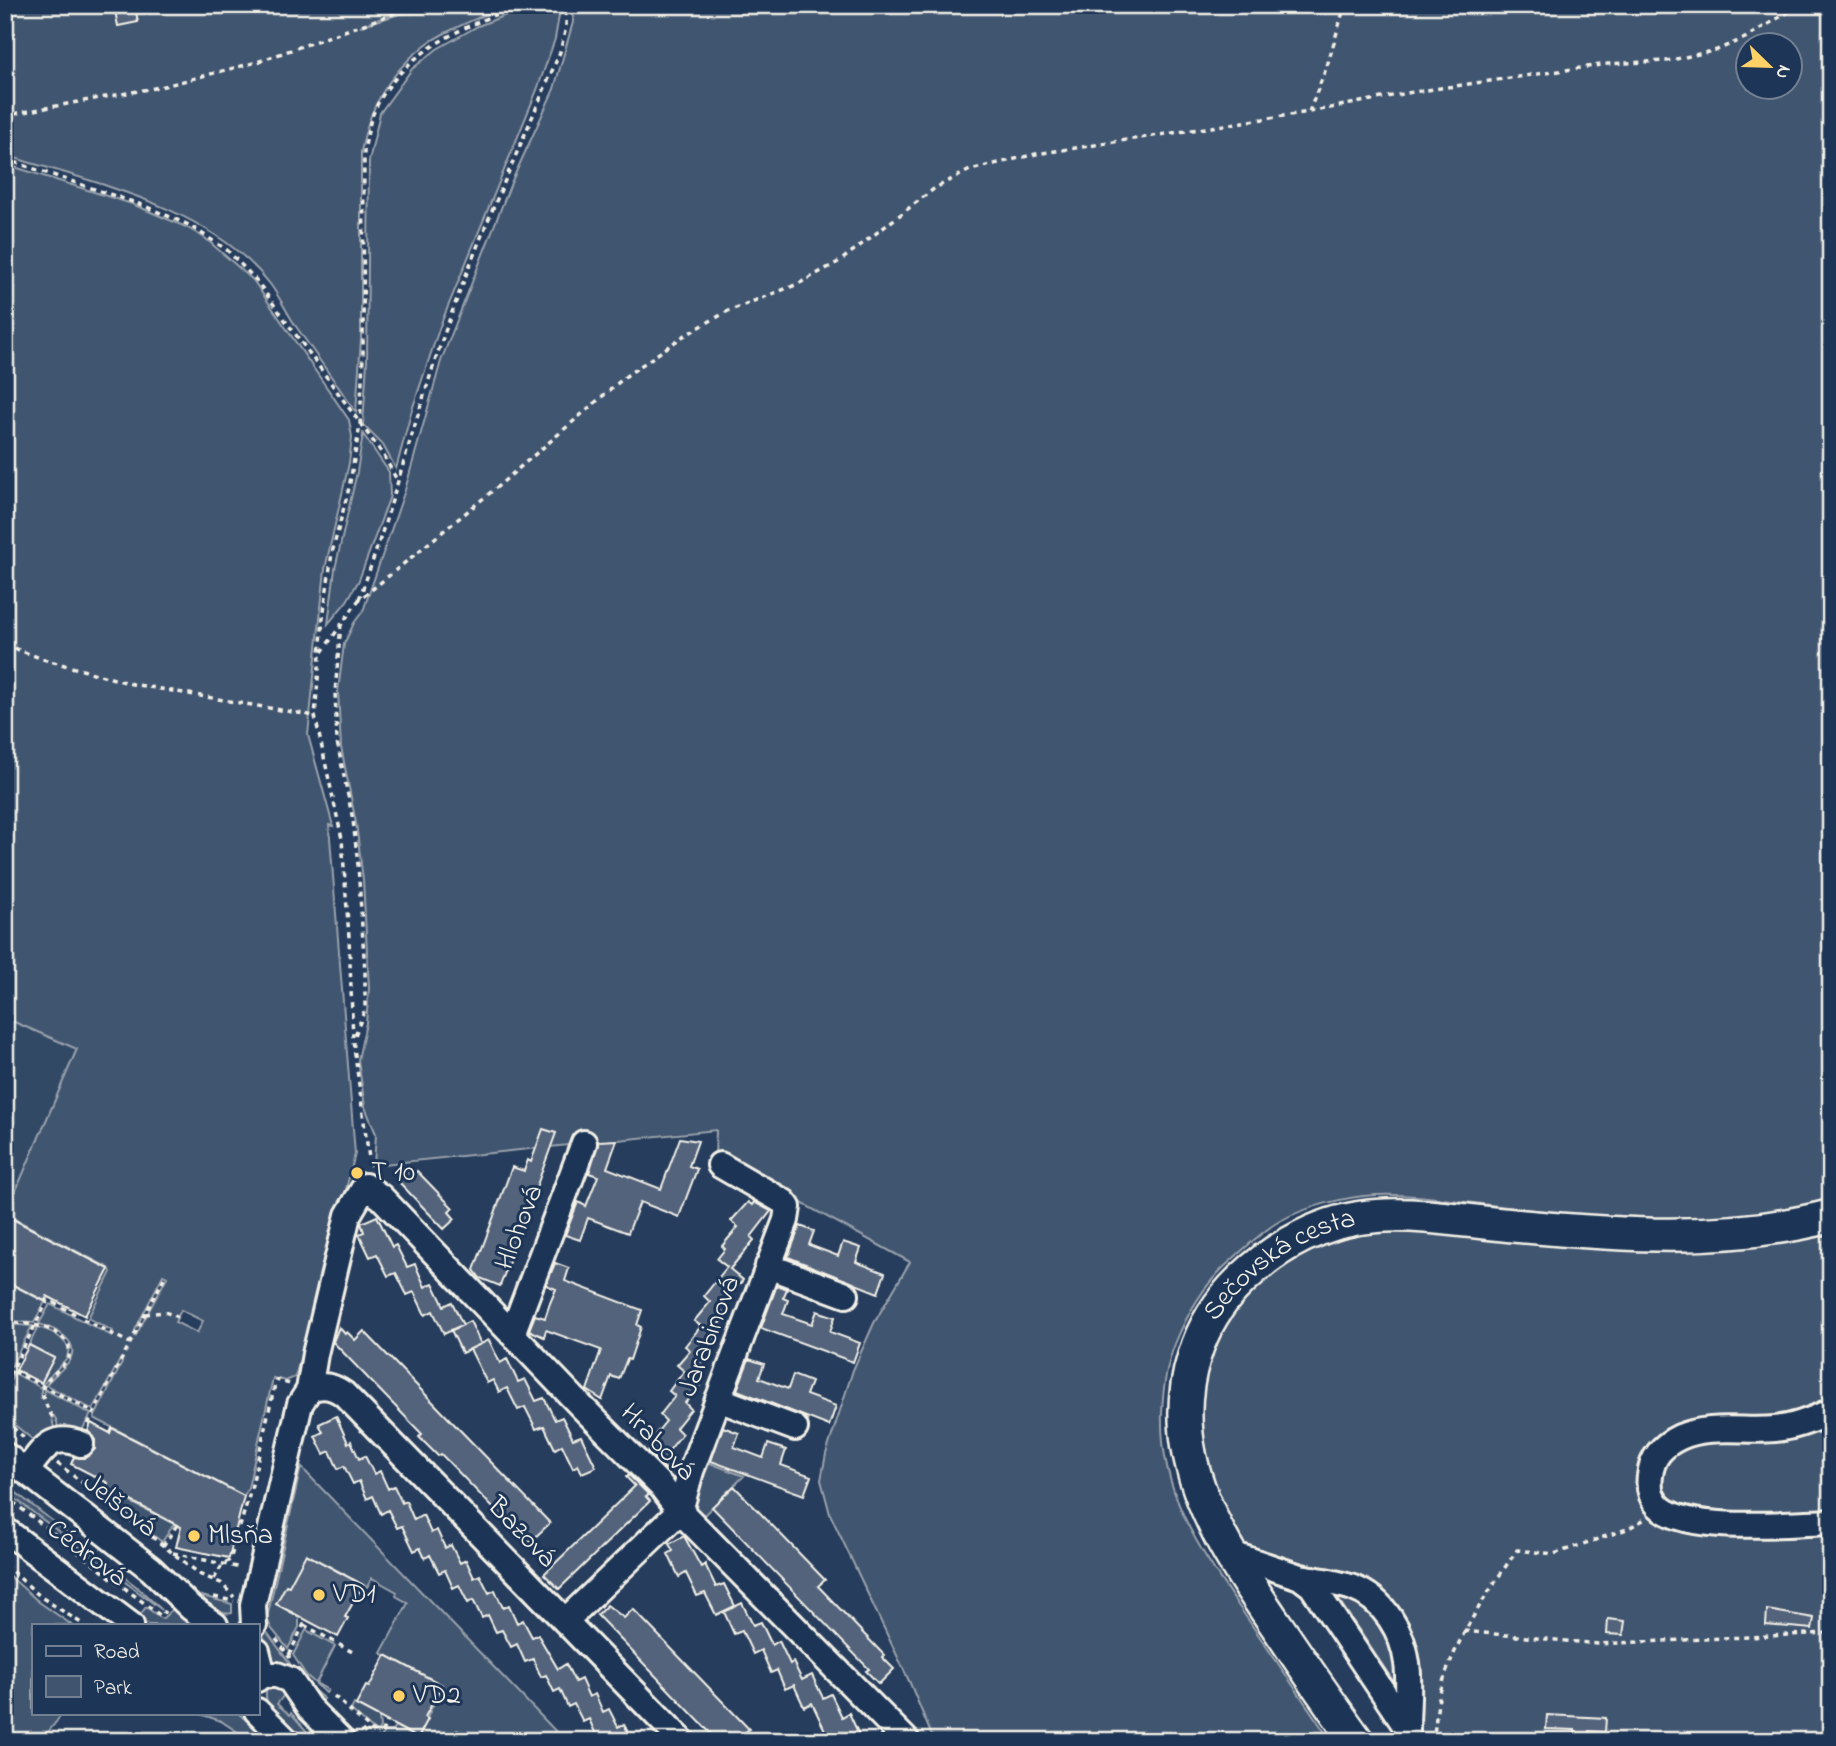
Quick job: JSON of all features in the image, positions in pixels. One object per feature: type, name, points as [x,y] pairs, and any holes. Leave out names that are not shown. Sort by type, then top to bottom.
[{"type":"main road","name":"Sečovská cesta","points":[[1357,1741],[1229,1553],[1200,1495],[1190,1462],[1184,1418],[1187,1381],[1203,1331],[1220,1302],[1263,1260],[1299,1238],[1340,1222],[1376,1216],[1416,1217],[1593,1233],[1672,1236],[1762,1230],[1831,1216]]},
{"type":"street","name":"Hlohová","points":[[512,1334],[584,1143]]},
{"type":"street","name":"Jarabinová","points":[[680,1511],[682,1496],[788,1213],[788,1208],[777,1197],[720,1165]]},
{"type":"street","name":"Hrabová","points":[[365,1186],[381,1197],[661,1486],[680,1511],[907,1741]]},
{"type":"street","points":[[258,1624],[300,1404],[309,1390],[348,1215],[365,1186]]},
{"type":"street","points":[[768,1266],[845,1295]]},
{"type":"street","name":"Bazová","points":[[309,1390],[329,1386],[344,1394],[682,1741]]},
{"type":"street","points":[[718,1399],[795,1428]]},
{"type":"street","points":[[1831,1411],[1794,1426],[1764,1430],[1702,1430],[1684,1435],[1664,1446],[1652,1461],[1649,1480],[1651,1495],[1661,1509],[1677,1517],[1713,1523],[1831,1522]]},
{"type":"street","points":[[26,1472],[41,1451],[56,1441],[80,1443]]},
{"type":"street","name":"Jelšová","points":[[5,1455],[157,1574],[195,1617],[212,1624]]},
{"type":"street","points":[[565,1621],[680,1511]]},
{"type":"street","name":"Cédrová","points":[[5,1530],[130,1624]]},
{"type":"street","points":[[1229,1553],[1300,1577],[1354,1588],[1376,1601],[1391,1619],[1402,1642],[1408,1665],[1407,1734]]},
{"type":"street","points":[[1300,1577],[1312,1586],[1407,1734]]},
{"type":"street","points":[[259,1646],[277,1675],[290,1680],[305,1704],[331,1705],[349,1733]]},
{"type":"street","points":[[259,1713],[287,1741]]},
{"type":"path","points":[[365,1186],[370,1165],[353,1040],[342,839],[315,716],[323,618],[332,552],[349,488],[360,425],[364,151],[372,119],[393,82],[409,64],[453,34],[521,5]]},
{"type":"path","points":[[562,5],[566,11]]},
{"type":"path","points":[[358,601],[399,484],[422,397],[454,304],[560,52],[566,11],[570,5]]},
{"type":"path","points":[[1309,112],[1345,5]]},
{"type":"path","points":[[322,652],[358,601],[496,488],[626,376],[682,337],[728,311],[798,284],[840,261],[935,188],[970,170],[1035,154],[1309,112],[1413,92],[1578,68],[1667,61],[1717,50],[1745,38],[1800,5]]},
{"type":"path","points":[[5,118],[18,113],[160,87],[257,62],[401,11],[482,6],[498,13]]},
{"type":"path","points":[[5,159],[142,205],[189,225],[227,250],[257,280],[384,456],[399,484]]},
{"type":"path","points":[[341,623],[335,692],[337,742],[353,820],[365,972],[365,1009],[353,1040]]},
{"type":"path","points":[[5,645],[43,659],[132,684],[315,716]]},
{"type":"path","points":[[65,1469],[164,1278]]},
{"type":"path","points":[[5,1384],[48,1300],[75,1314]]},
{"type":"path","points":[[145,1314],[166,1312],[177,1317]]},
{"type":"path","points":[[83,1319],[130,1343]]},
{"type":"path","points":[[5,1322],[52,1330],[64,1338],[71,1349],[69,1358],[43,1387],[42,1398],[53,1417]]},
{"type":"path","points":[[214,1579],[223,1564],[230,1560],[251,1489],[276,1380],[292,1383],[315,1354]]},
{"type":"path","points":[[5,1367],[94,1413]]},
{"type":"path","points":[[5,1421],[201,1575],[214,1579],[233,1596],[247,1624]]},
{"type":"path","points":[[103,1500],[109,1490]]},
{"type":"path","points":[[5,1496],[161,1616],[163,1613]]},
{"type":"path","points":[[1433,1741],[1442,1684],[1464,1632],[1517,1550],[1554,1554],[1628,1529],[1661,1509]]},
{"type":"path","points":[[163,1546],[177,1525]]},
{"type":"path","points":[[171,1552],[249,1569]]},
{"type":"path","points":[[5,1565],[41,1597],[82,1624]]},
{"type":"path","points":[[196,1581],[201,1575]]},
{"type":"path","points":[[289,1655],[305,1623],[356,1654]]},
{"type":"path","points":[[1464,1632],[1598,1644],[1831,1633]]},
{"type":"path","points":[[259,1642],[289,1655],[294,1663]]},
{"type":"path","points":[[331,1705],[376,1739]]},
{"type":"path","points":[[376,1739],[387,1722]]},
{"type":"path","points":[[349,1733],[376,1739]]},
{"type":"shaded area","points":[[5,1018],[77,1049],[14,1195],[5,1191]]},
{"type":"green space","points":[[5,5],[521,5],[498,13],[493,11],[424,46],[391,80],[369,121],[361,152],[361,339],[356,412],[295,325],[270,284],[245,257],[215,235],[183,216],[148,201],[5,155]],"holes":[[[482,6],[489,9],[400,14],[360,26],[401,11]]]},
{"type":"green space","points":[[531,5],[554,5],[559,16],[555,39],[537,90],[440,326],[411,413],[396,469],[383,445],[363,425],[367,361],[369,161],[380,113],[412,69],[437,49],[478,26]]},
{"type":"green space","points":[[573,5],[1831,5],[1831,1198],[1749,1215],[1665,1219],[1582,1215],[1406,1195],[1364,1196],[1314,1207],[1280,1221],[1258,1236],[1217,1274],[1190,1312],[1167,1369],[1162,1413],[1168,1473],[1177,1500],[1202,1551],[1331,1741],[934,1741],[910,1683],[830,1514],[821,1480],[826,1454],[853,1370],[874,1323],[910,1262],[715,1156],[716,1130],[374,1165],[376,1134],[365,1107],[358,1060],[366,1023],[369,988],[363,880],[356,823],[341,747],[338,691],[344,644],[363,611],[405,490],[441,361],[511,183],[554,89],[573,22]]},
{"type":"green space","points":[[5,164],[132,204],[205,238],[253,280],[349,420],[352,437],[349,463],[325,569],[308,735],[333,826],[329,825],[355,1154],[308,1337],[295,1377],[286,1381],[273,1378],[244,1496],[94,1418],[122,1363],[120,1360],[93,1410],[46,1385],[67,1364],[72,1354],[72,1347],[64,1336],[39,1324],[50,1304],[112,1336],[113,1331],[88,1318],[111,1272],[109,1268],[5,1214],[5,1191],[14,1195],[77,1049],[5,1018]],"holes":[[[163,1275],[167,1277],[135,1337],[135,1330]],[[181,1310],[203,1321],[197,1333],[175,1322]]]},
{"type":"green space","points":[[363,434],[389,472],[390,496],[359,580],[347,601],[328,624],[335,569]]},
{"type":"green space","points":[[1386,1231],[1413,1231],[1622,1250],[1727,1248],[1831,1233],[1831,1399],[1803,1414],[1647,1455],[1640,1470],[1638,1489],[1649,1510],[1831,1531],[1831,1741],[1418,1741],[1416,1659],[1339,1572],[1244,1546],[1219,1496],[1203,1442],[1200,1411],[1212,1353],[1225,1326],[1242,1302],[1263,1280],[1287,1262],[1331,1241]]},
{"type":"green space","points":[[5,1281],[45,1302],[34,1323],[5,1320]]},
{"type":"green space","points":[[5,1324],[32,1326],[11,1367],[5,1364]]},
{"type":"green space","points":[[38,1327],[56,1334],[69,1348],[67,1358],[43,1384],[41,1383],[53,1358],[29,1345]]},
{"type":"green space","points":[[14,1373],[41,1388],[41,1398],[44,1398],[44,1389],[91,1414],[80,1434],[58,1432],[54,1416],[52,1418],[55,1433],[37,1443],[5,1417],[5,1390]]},
{"type":"green space","points":[[1831,1418],[1831,1514],[1784,1516],[1691,1511],[1662,1497],[1656,1479],[1678,1444]]},
{"type":"green space","points":[[702,1460],[744,1476],[702,1517],[698,1517],[689,1498]]},
{"type":"green space","points":[[301,1467],[565,1741],[540,1741],[532,1736],[529,1741],[470,1741],[466,1738],[467,1735],[457,1730],[451,1741],[380,1741],[384,1731],[392,1731],[395,1726],[418,1738],[442,1685],[381,1653],[408,1603],[396,1596],[397,1592],[372,1578],[367,1587],[353,1579],[351,1581],[325,1564],[289,1586],[276,1604],[299,1617],[299,1627],[288,1649],[271,1628],[267,1618]]},
{"type":"green space","points":[[5,1484],[137,1587],[162,1610],[5,1491]]},
{"type":"green space","points":[[111,1492],[174,1524],[162,1542],[107,1499]]},
{"type":"green space","points":[[5,1572],[39,1602],[71,1624],[32,1624],[32,1714],[62,1714],[41,1741],[5,1741]]},
{"type":"green space","points":[[1333,1591],[1361,1605],[1383,1628],[1395,1651],[1400,1691]]},
{"type":"green space","points":[[202,1596],[232,1604],[232,1613],[215,1609]]},
{"type":"green space","points":[[177,1605],[190,1624],[147,1624],[138,1618],[146,1607],[162,1619]]},
{"type":"green space","points":[[264,1628],[302,1680],[324,1699],[318,1703],[273,1663],[262,1633]]},
{"type":"green space","points":[[306,1630],[335,1646],[316,1683],[328,1690],[326,1693],[306,1675],[293,1655]]},
{"type":"green space","points":[[268,1685],[290,1687],[277,1704],[290,1715],[291,1713],[315,1741],[301,1741],[275,1717],[267,1702]]},
{"type":"green space","points":[[354,1704],[379,1717],[380,1728],[377,1733],[351,1710]]},
{"type":"green space","points":[[200,1714],[239,1714],[269,1741],[251,1741],[221,1721]]},
{"type":"building","points":[[135,7],[138,22],[118,26],[115,11]]},
{"type":"building","points":[[543,1129],[556,1133],[500,1286],[480,1278],[474,1270],[512,1167],[524,1171],[528,1160],[531,1162]]},
{"type":"building","points":[[680,1138],[698,1141],[689,1166],[697,1169],[679,1217],[640,1202],[628,1233],[588,1218],[580,1240],[565,1235],[578,1202],[586,1206],[598,1176],[589,1173],[599,1141],[617,1140],[607,1168],[661,1189]]},
{"type":"building","points":[[406,1169],[413,1175],[417,1171],[453,1208],[449,1212],[455,1219],[444,1229],[396,1179]]},
{"type":"building","points":[[748,1202],[752,1205],[754,1202],[771,1211],[751,1237],[754,1240],[730,1269],[743,1280],[720,1309],[726,1315],[711,1334],[717,1339],[692,1376],[701,1384],[685,1403],[691,1409],[676,1428],[682,1434],[667,1453],[674,1459],[666,1470],[648,1452],[654,1444],[650,1441],[666,1421],[660,1415],[675,1396],[669,1391],[684,1371],[677,1365],[690,1350],[685,1346],[701,1326],[694,1321],[710,1302],[704,1296],[727,1267],[717,1259],[725,1249],[722,1246],[738,1227],[731,1221]]},
{"type":"building","points":[[5,1215],[109,1269],[85,1316],[47,1296],[45,1301],[5,1281]]},
{"type":"building","points":[[377,1216],[392,1247],[396,1245],[407,1267],[415,1264],[425,1287],[433,1283],[444,1306],[452,1302],[463,1325],[444,1334],[433,1311],[425,1315],[414,1292],[407,1295],[396,1273],[388,1276],[377,1254],[370,1257],[359,1234],[364,1232],[361,1223]]},
{"type":"building","points":[[800,1226],[814,1231],[809,1245],[838,1256],[843,1242],[861,1248],[856,1262],[885,1273],[878,1293],[788,1257]]},
{"type":"building","points":[[555,1263],[569,1268],[565,1281],[642,1310],[637,1325],[641,1327],[630,1360],[627,1359],[619,1379],[611,1376],[602,1400],[587,1390],[601,1350],[546,1330],[544,1337],[529,1330],[535,1315],[545,1318],[556,1289],[546,1285]]},
{"type":"building","points":[[777,1285],[787,1289],[783,1298],[788,1300],[783,1314],[812,1324],[817,1311],[835,1317],[830,1332],[860,1343],[853,1362],[761,1328]]},
{"type":"building","points":[[470,1321],[481,1344],[462,1353],[451,1330]]},
{"type":"building","points":[[339,1327],[355,1340],[364,1331],[550,1523],[528,1544],[441,1454],[438,1456],[419,1437],[422,1434],[333,1342]]},
{"type":"building","points":[[489,1340],[500,1363],[507,1359],[518,1382],[525,1379],[536,1401],[544,1398],[555,1420],[562,1417],[573,1439],[581,1436],[596,1467],[582,1473],[578,1465],[573,1468],[562,1445],[555,1449],[544,1426],[536,1429],[525,1407],[518,1410],[507,1388],[499,1392],[493,1380],[487,1383],[470,1349]]},
{"type":"building","points":[[29,1345],[54,1358],[41,1383],[16,1370]]},
{"type":"building","points":[[749,1359],[764,1364],[759,1378],[788,1389],[793,1375],[811,1382],[806,1395],[836,1406],[829,1426],[737,1390]]},
{"type":"building","points":[[336,1416],[348,1443],[351,1441],[359,1459],[365,1456],[374,1474],[380,1471],[388,1489],[394,1486],[402,1503],[406,1501],[414,1520],[423,1515],[431,1533],[437,1530],[445,1548],[451,1545],[460,1563],[466,1560],[474,1578],[480,1575],[489,1593],[495,1590],[503,1608],[509,1605],[517,1623],[523,1620],[532,1637],[538,1635],[558,1669],[566,1664],[575,1682],[581,1679],[589,1697],[595,1694],[603,1712],[609,1709],[618,1727],[624,1724],[632,1741],[589,1741],[597,1737],[589,1719],[583,1722],[574,1704],[568,1707],[560,1689],[554,1692],[546,1675],[541,1677],[533,1659],[525,1662],[517,1644],[511,1647],[502,1630],[496,1632],[488,1615],[482,1618],[473,1600],[468,1603],[459,1585],[453,1588],[445,1570],[439,1573],[430,1555],[425,1558],[420,1548],[414,1551],[402,1526],[397,1528],[388,1510],[381,1514],[373,1496],[367,1499],[359,1481],[353,1484],[344,1466],[338,1469],[330,1451],[324,1454],[315,1436],[323,1432],[319,1424]]},
{"type":"building","points":[[91,1423],[110,1433],[112,1428],[244,1496],[229,1558],[176,1547],[181,1527],[106,1488],[108,1483],[71,1464],[74,1457],[85,1458],[95,1449],[95,1440],[88,1431]]},
{"type":"building","points":[[723,1427],[739,1433],[734,1447],[763,1458],[768,1444],[786,1450],[781,1465],[811,1476],[804,1495],[711,1461]]},
{"type":"building","points":[[629,1475],[649,1495],[646,1497],[650,1501],[559,1589],[544,1574],[635,1486],[626,1477]]},
{"type":"building","points":[[734,1486],[825,1580],[818,1586],[884,1655],[882,1657],[894,1669],[879,1684],[866,1671],[869,1669],[712,1507]]},
{"type":"building","points":[[684,1536],[701,1567],[705,1564],[716,1587],[724,1584],[735,1606],[716,1615],[705,1593],[697,1596],[686,1573],[679,1577],[668,1554],[673,1551],[669,1544]]},
{"type":"building","name":"VD1","points":[[306,1554],[363,1585],[345,1617],[348,1618],[338,1637],[276,1604]]},
{"type":"building","points":[[742,1603],[753,1625],[761,1622],[772,1645],[779,1641],[790,1664],[793,1662],[802,1680],[812,1675],[823,1698],[831,1694],[842,1717],[849,1713],[862,1741],[830,1741],[812,1703],[804,1707],[794,1685],[785,1689],[777,1670],[771,1673],[761,1650],[753,1654],[742,1631],[734,1634],[724,1612]]},
{"type":"building","points":[[607,1605],[624,1618],[633,1609],[749,1729],[736,1741],[718,1741],[597,1615]]},
{"type":"building","points":[[1767,1610],[1814,1618],[1812,1629],[1766,1625]]},
{"type":"building","points":[[1608,1619],[1625,1621],[1623,1635],[1607,1634]]},
{"type":"building","name":"VD2","points":[[386,1655],[442,1685],[425,1717],[428,1719],[418,1738],[356,1705]]},
{"type":"building","points":[[1547,1715],[1606,1718],[1605,1732],[1589,1731],[1589,1741],[1575,1741],[1575,1730],[1546,1729]]},
{"type":"place","name":"T 10","points":[[357,1173]]},
{"type":"place","name":"Mlsňa","points":[[194,1536]]},
{"type":"place","name":"VD1","points":[[319,1595]]},
{"type":"place","name":"VD2","points":[[399,1696]]}]
